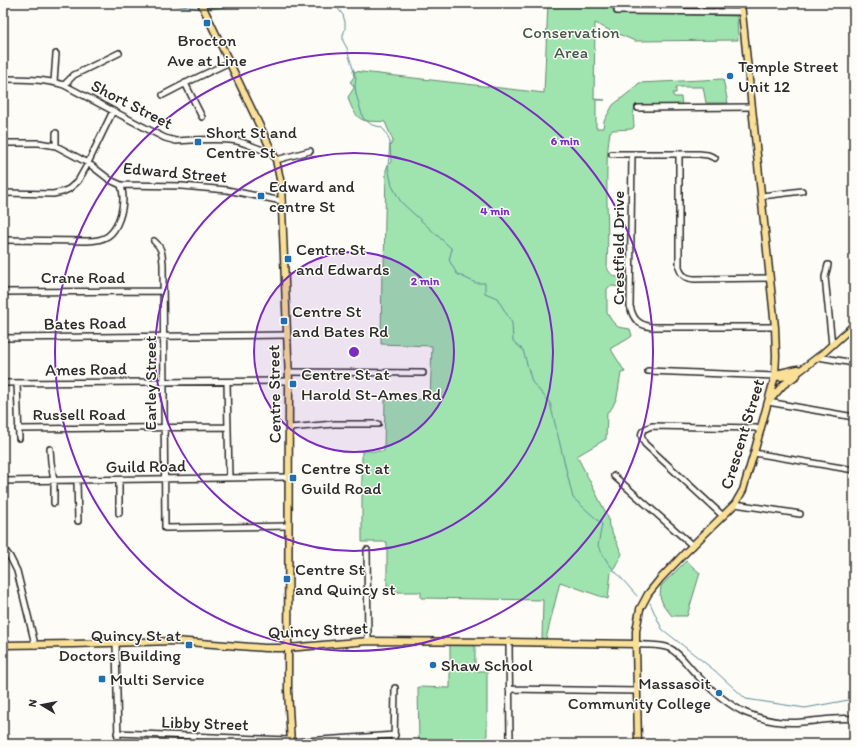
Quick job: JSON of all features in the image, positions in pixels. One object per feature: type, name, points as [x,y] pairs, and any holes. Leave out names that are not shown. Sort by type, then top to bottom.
[{"type":"main road","name":"Crescent Street","points":[[638,744],[636,644],[637,622],[640,609],[648,594],[660,579],[735,504],[743,490],[775,376],[775,327],[741,3]]},
{"type":"main road","name":"Centre Street","points":[[204,8],[276,160],[281,184],[288,372],[288,700],[291,743]]},
{"type":"main road","points":[[775,376],[789,376],[797,373],[818,357],[854,325]]},
{"type":"main road","points":[[768,402],[781,387],[802,372],[806,366]]},
{"type":"main road","name":"Quincy Street","points":[[3,645],[175,642],[265,648],[288,648],[368,641],[636,644]]},
{"type":"street","points":[[617,11],[742,12]]},
{"type":"street","points":[[64,85],[74,75],[119,53]]},
{"type":"street","points":[[54,82],[56,54]]},
{"type":"street","points":[[163,95],[230,62]]},
{"type":"street","name":"Short Street","points":[[3,79],[40,80],[64,85],[160,136],[170,139],[236,141],[273,154]]},
{"type":"street","points":[[185,83],[202,117]]},
{"type":"street","points":[[638,108],[752,107]]},
{"type":"street","points":[[3,193],[53,194],[69,189],[78,181],[113,111]]},
{"type":"street","points":[[56,133],[56,146]]},
{"type":"street","name":"Edward Street","points":[[3,143],[39,143],[56,146],[88,163],[110,180],[121,185],[182,186],[227,190],[282,201]]},
{"type":"street","points":[[276,160],[310,151]]},
{"type":"street","points":[[612,154],[704,154],[715,158]]},
{"type":"street","name":"Crestfield Drive","points":[[632,154],[630,306],[636,320],[645,326],[652,327],[775,327]]},
{"type":"street","points":[[679,154],[679,267],[682,275],[694,279],[770,278]]},
{"type":"street","points":[[3,240],[97,241],[108,236],[115,229],[120,217],[123,198],[121,185]]},
{"type":"street","points":[[762,196],[802,191]]},
{"type":"street","name":"Earley Street","points":[[154,241],[162,251],[163,264],[165,528],[288,526]]},
{"type":"street","points":[[828,265],[825,277],[832,345]]},
{"type":"street","name":"Crane Road","points":[[3,292],[163,291]]},
{"type":"street","name":"Bates Road","points":[[3,338],[286,335]]},
{"type":"street","points":[[818,357],[854,363]]},
{"type":"street","points":[[648,371],[775,376]]},
{"type":"street","points":[[288,372],[423,373]]},
{"type":"street","name":"Ames Road","points":[[3,383],[288,381]]},
{"type":"street","points":[[227,382],[229,478]]},
{"type":"street","points":[[17,383],[19,438]]},
{"type":"street","points":[[768,402],[854,417]]},
{"type":"street","points":[[289,428],[334,424],[378,424]]},
{"type":"street","points":[[723,516],[644,444],[641,437],[642,432],[645,428],[652,426],[756,428],[760,431]]},
{"type":"street","name":"Russell Road","points":[[18,429],[228,427]]},
{"type":"street","points":[[50,449],[54,481],[54,503]]},
{"type":"street","points":[[754,453],[854,470]]},
{"type":"street","points":[[614,476],[693,546]]},
{"type":"street","name":"Guild Road","points":[[3,481],[164,480],[289,477]]},
{"type":"street","points":[[119,480],[119,513]]},
{"type":"street","points":[[77,481],[78,520]]},
{"type":"street","points":[[735,504],[800,514]]},
{"type":"street","points":[[367,550],[368,641]]},
{"type":"street","points":[[4,551],[13,562],[18,575],[34,645]]},
{"type":"street","points":[[116,642],[118,744]]},
{"type":"street","points":[[509,642],[510,744]]},
{"type":"street","points":[[636,644],[659,646],[673,650],[717,696],[736,708],[756,716],[768,720],[792,723],[842,718],[854,719]]},
{"type":"street","points":[[394,744],[395,688]]},
{"type":"street","points":[[509,690],[637,691]]},
{"type":"street","name":"Libby Street","points":[[117,733],[288,740],[291,743],[394,735]]},
{"type":"green space","points":[[207,3],[255,3],[210,9]]},
{"type":"green space","name":"Conservation Area","points":[[548,3],[614,3],[613,11],[616,14],[737,16],[738,40],[635,41],[595,23],[594,99],[605,100],[596,100],[596,128],[603,128],[604,121],[613,105],[639,83],[723,79],[728,103],[706,103],[703,87],[676,87],[676,93],[673,93],[673,96],[681,97],[682,105],[661,107],[637,105],[633,113],[634,127],[632,129],[613,130],[610,132],[607,167],[607,267],[612,275],[626,278],[626,287],[610,286],[607,289],[607,313],[618,327],[630,329],[632,336],[611,348],[625,372],[621,373],[617,397],[612,408],[607,412],[606,439],[577,456],[608,517],[609,526],[622,554],[611,572],[608,599],[560,582],[546,639],[542,639],[543,600],[421,598],[421,592],[387,592],[387,542],[362,542],[362,451],[384,451],[385,400],[430,399],[432,346],[381,344],[386,170],[391,162],[390,146],[393,141],[385,122],[368,121],[360,118],[353,110],[348,97],[354,88],[350,82],[354,77],[353,71],[544,93]]},
{"type":"green space","points":[[686,561],[700,573],[687,616],[672,616],[662,602],[660,596],[661,586]]},
{"type":"green space","points":[[450,645],[475,645],[475,671],[487,671],[487,744],[419,744],[418,687],[450,688]]},
{"type":"waterway","points":[[173,3],[175,5],[201,9]]},
{"type":"waterway","points":[[206,8],[215,7],[222,3]]},
{"type":"waterway","points":[[330,3],[336,6],[343,15],[345,22],[343,41],[347,48],[356,78],[356,94],[363,118],[372,125],[381,127],[385,131],[390,142],[388,167],[392,186],[401,202],[452,249],[449,260],[457,274],[476,283],[485,283],[485,293],[497,298],[512,323],[513,341],[523,350],[532,382],[550,403],[573,498],[602,524],[598,546],[608,563],[637,596]]},
{"type":"waterway","points":[[650,603],[662,629],[714,670],[746,699],[805,708],[854,699]]},
{"type":"place","name":"Brocton Ave at Line","points":[[207,23]]},
{"type":"place","name":"Temple Street Unit 12","points":[[730,76]]},
{"type":"place","name":"Short St and Centre St","points":[[198,142]]},
{"type":"place","name":"Edward and centre St","points":[[261,196]]},
{"type":"place","name":"Centre St and Edwards","points":[[288,259]]},
{"type":"place","name":"Centre St and Bates Rd","points":[[284,321]]},
{"type":"place","name":"Centre St at Harold St-Ames Rd","points":[[293,384]]},
{"type":"place","name":"Centre St at Guild Road","points":[[293,478]]},
{"type":"place","name":"Centre St and Quincy st","points":[[287,579]]},
{"type":"place","name":"Quincy St at Doctors Building","points":[[189,645]]},
{"type":"place","name":"Shaw School","points":[[433,665]]},
{"type":"place","name":"Multi Service","points":[[102,679]]},
{"type":"place","name":"Massasoit Community College","points":[[719,693]]}]
